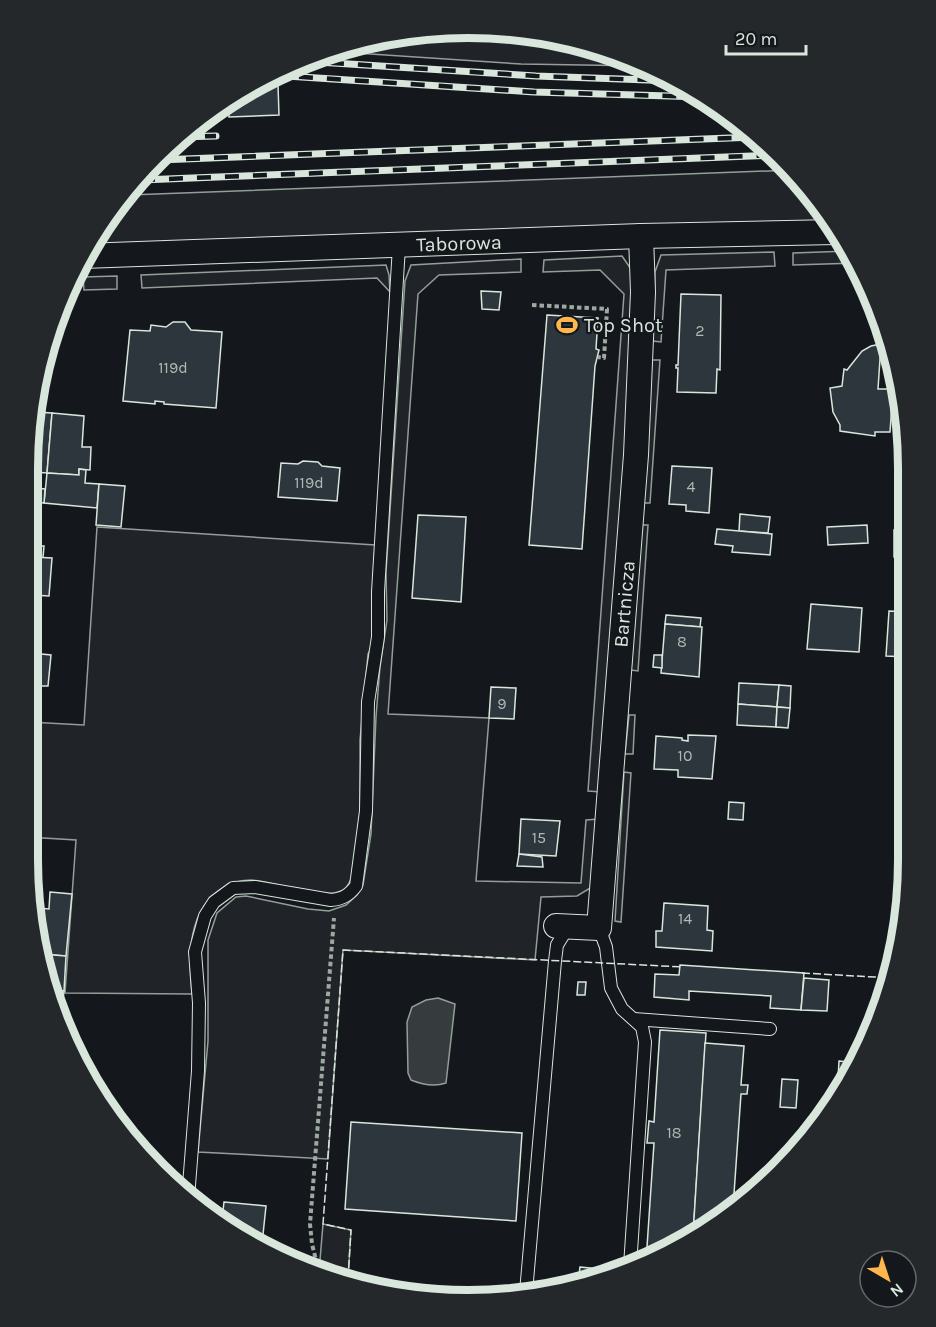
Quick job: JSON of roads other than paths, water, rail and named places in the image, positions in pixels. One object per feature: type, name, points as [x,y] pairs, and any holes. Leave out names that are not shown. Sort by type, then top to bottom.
[{"type":"street","name":"Taborowa","points":[[94,256],[641,236],[828,232]]},
{"type":"street","name":"Bartnicza","points":[[599,928],[636,455],[643,292],[641,236]]},
{"type":"street","points":[[562,927],[599,928]]},
{"type":"lane","points":[[189,1187],[198,1071],[199,1004],[195,952],[205,916],[214,902],[233,888],[255,887],[312,898],[336,900],[350,893],[356,886],[366,812],[368,702],[378,637],[378,592],[399,246]]},
{"type":"lane","points":[[527,1286],[555,961],[562,927]]},
{"type":"lane","points":[[599,928],[606,947],[611,988],[622,1009],[642,1027],[645,1042],[631,1258]]},
{"type":"lane","points":[[634,1019],[770,1029]]},
{"type":"railway","points":[[324,62],[536,76],[654,80]]},
{"type":"railway","points":[[290,76],[534,92],[685,96]]},
{"type":"railway","points":[[193,137],[216,136]]},
{"type":"railway","points":[[168,160],[744,137]]},
{"type":"railway","points":[[148,180],[763,155]]},
{"type":"place","name":"Top Shot","points":[[567,325]]}]
